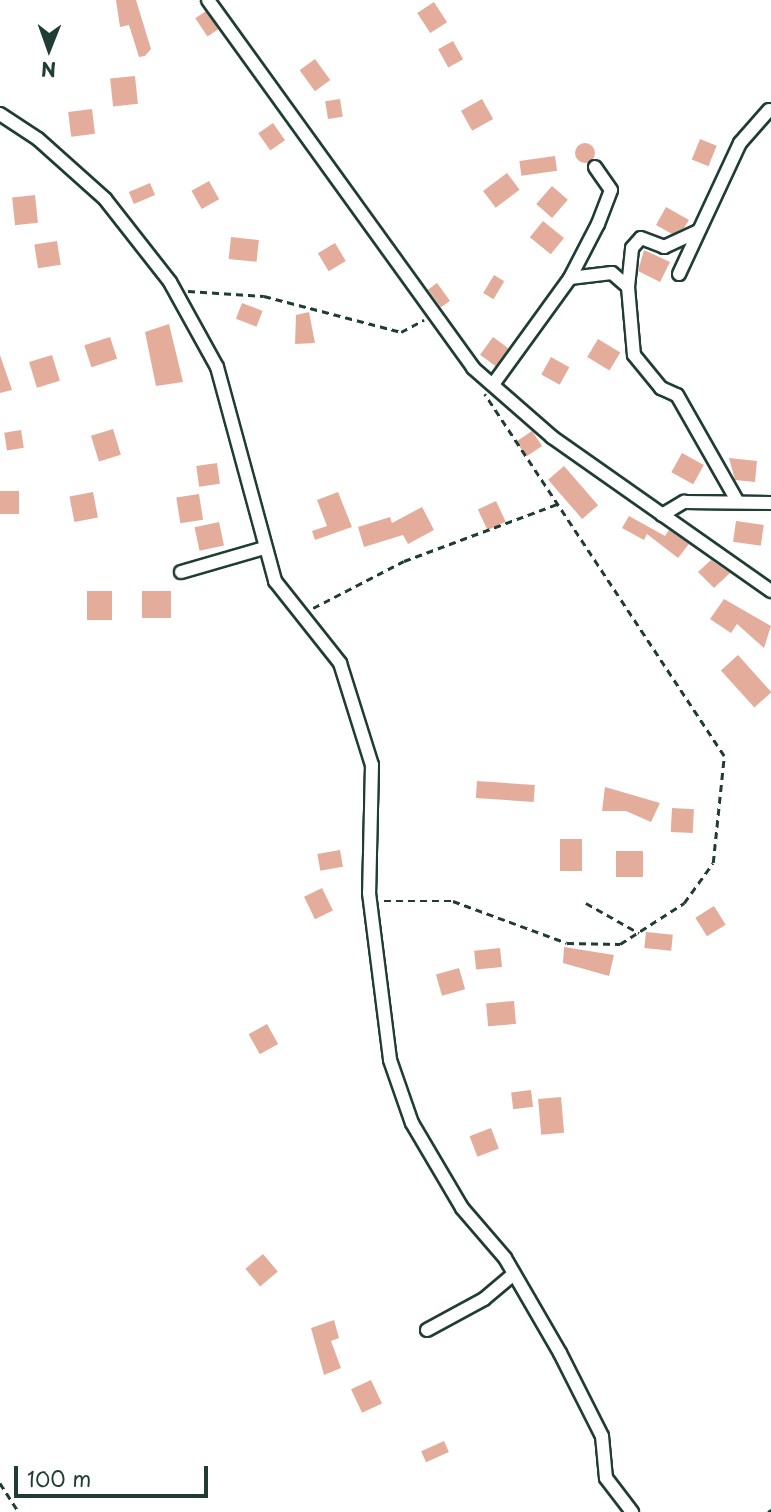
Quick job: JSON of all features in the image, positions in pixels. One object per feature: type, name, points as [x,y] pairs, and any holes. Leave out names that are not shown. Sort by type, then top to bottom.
[{"type":"street","points":[[208,0],[473,368],[495,383],[552,437],[771,591]]},
{"type":"street","points":[[679,274],[740,143],[769,110]]},
{"type":"street","points":[[0,114],[38,139],[105,199],[175,292],[217,367],[264,548],[297,614],[340,663],[372,765],[370,901],[390,1059],[412,1123],[462,1208],[514,1275],[602,1437],[606,1479],[632,1512]]},
{"type":"street","points":[[495,383],[570,278],[611,190],[595,167]]},
{"type":"street","points":[[699,231],[664,247],[641,238],[632,248],[628,287],[634,355],[661,388],[677,395],[736,499]]},
{"type":"street","points":[[570,278],[612,273],[628,287]]},
{"type":"street","points":[[662,515],[684,502],[736,499],[771,503]]},
{"type":"street","points":[[181,572],[264,548]]},
{"type":"street","points":[[427,1330],[484,1299],[514,1275]]},
{"type":"path","points":[[175,292],[238,291],[401,332],[433,315]]},
{"type":"path","points":[[370,901],[453,901],[568,943],[620,944],[684,903],[713,863],[724,756],[557,504],[491,411],[473,368]]},
{"type":"path","points":[[297,614],[404,561],[557,504]]},
{"type":"path","points":[[586,903],[639,933]]},
{"type":"path","points":[[0,1483],[19,1512]]},
{"type":"building","points":[[116,0],[136,0],[151,49],[145,56],[139,57],[129,25],[120,27]]},
{"type":"building","points":[[434,2],[447,22],[430,33],[417,13]]},
{"type":"building","points":[[206,11],[218,29],[208,37],[195,18]]},
{"type":"building","points":[[453,41],[463,59],[448,68],[438,49]]},
{"type":"building","points":[[315,59],[330,80],[315,91],[300,70]]},
{"type":"building","points":[[135,76],[138,104],[113,106],[110,79]]},
{"type":"building","points":[[340,99],[343,117],[328,119],[325,101]]},
{"type":"building","points":[[482,99],[493,119],[472,131],[461,111]]},
{"type":"building","points":[[92,109],[95,134],[71,137],[68,112]]},
{"type":"building","points":[[273,123],[285,140],[270,151],[258,133]]},
{"type":"building","points":[[700,139],[717,146],[708,166],[692,159]]},
{"type":"building","points":[[585,143],[592,146],[595,153],[592,160],[585,163],[578,160],[575,153],[578,146]]},
{"type":"building","points":[[555,156],[557,171],[521,176],[519,161]]},
{"type":"building","points":[[507,173],[520,190],[496,208],[483,191]]},
{"type":"building","points":[[209,181],[219,199],[202,209],[192,191]]},
{"type":"building","points":[[150,183],[155,195],[134,204],[129,192]]},
{"type":"building","points":[[552,186],[568,200],[552,218],[536,204]]},
{"type":"building","points":[[35,195],[38,223],[15,225],[12,197]]},
{"type":"building","points":[[666,207],[689,220],[684,228],[672,234],[656,225]]},
{"type":"building","points":[[543,221],[564,238],[551,254],[530,237]]},
{"type":"building","points":[[231,237],[259,240],[257,262],[229,259]]},
{"type":"building","points":[[57,241],[61,265],[38,268],[34,245]]},
{"type":"building","points":[[335,243],[346,261],[329,271],[318,253]]},
{"type":"building","points":[[644,250],[670,262],[660,282],[638,271]]},
{"type":"building","points":[[494,275],[504,281],[493,299],[483,293]]},
{"type":"building","points":[[437,283],[450,301],[441,307],[428,289]]},
{"type":"building","points":[[242,303],[263,311],[256,327],[236,319]]},
{"type":"building","points":[[309,312],[315,343],[295,344],[296,315]]},
{"type":"building","points":[[169,324],[183,382],[156,386],[145,332]]},
{"type":"building","points":[[110,337],[117,359],[91,367],[84,345]]},
{"type":"building","points":[[493,337],[508,348],[495,366],[480,355]]},
{"type":"building","points":[[598,339],[620,352],[609,370],[587,357]]},
{"type":"building","points":[[0,355],[12,390],[0,393]]},
{"type":"building","points":[[52,355],[60,381],[37,388],[29,362]]},
{"type":"building","points":[[551,357],[569,367],[560,385],[541,374]]},
{"type":"building","points":[[113,429],[121,455],[99,462],[91,436]]},
{"type":"building","points":[[21,430],[24,448],[7,450],[4,433]]},
{"type":"building","points":[[532,431],[542,446],[526,457],[516,442]]},
{"type":"building","points":[[682,453],[704,465],[693,484],[671,472]]},
{"type":"building","points":[[729,458],[757,461],[755,482],[735,480]]},
{"type":"building","points":[[217,463],[220,484],[199,487],[196,466]]},
{"type":"building","points":[[564,466],[598,505],[582,519],[548,480]]},
{"type":"building","points":[[0,491],[19,491],[19,514],[0,514]]},
{"type":"building","points":[[93,492],[98,518],[74,522],[69,497]]},
{"type":"building","points":[[338,492],[352,527],[315,540],[312,531],[327,526],[317,500]]},
{"type":"building","points":[[199,494],[203,520],[180,523],[176,498]]},
{"type":"building","points":[[496,501],[506,522],[488,530],[478,509]]},
{"type":"building","points":[[422,507],[434,530],[408,544],[403,535],[364,547],[358,527],[390,517],[392,523]]},
{"type":"building","points":[[629,516],[665,536],[669,530],[689,544],[678,558],[647,534],[644,540],[622,528]]},
{"type":"building","points":[[736,521],[764,525],[761,546],[733,542]]},
{"type":"building","points":[[219,522],[224,545],[200,551],[195,527]]},
{"type":"building","points":[[711,560],[730,573],[714,588],[698,572]]},
{"type":"building","points":[[87,591],[112,591],[112,620],[87,620]]},
{"type":"building","points":[[142,591],[171,591],[171,618],[142,618]]},
{"type":"building","points":[[724,599],[771,626],[764,648],[737,624],[731,633],[710,619]]},
{"type":"building","points":[[738,655],[771,692],[754,708],[721,670]]},
{"type":"building","points":[[477,781],[535,785],[534,802],[476,798]]},
{"type":"building","points":[[605,787],[660,803],[651,822],[626,811],[602,811]]},
{"type":"building","points":[[672,808],[694,809],[693,833],[671,832]]},
{"type":"building","points":[[560,839],[582,839],[582,871],[560,871]]},
{"type":"building","points":[[340,850],[343,867],[320,871],[317,854]]},
{"type":"building","points":[[616,851],[643,851],[643,877],[616,877]]},
{"type":"building","points":[[322,888],[333,910],[315,919],[304,897]]},
{"type":"building","points":[[714,906],[726,925],[707,936],[695,918]]},
{"type":"building","points":[[646,932],[673,935],[671,951],[644,948]]},
{"type":"building","points":[[564,947],[614,955],[609,976],[563,963]]},
{"type":"building","points":[[500,948],[502,967],[476,970],[474,951]]},
{"type":"building","points":[[459,968],[465,989],[442,996],[436,975]]},
{"type":"building","points":[[514,1001],[516,1024],[488,1026],[486,1003]]},
{"type":"building","points":[[267,1024],[278,1044],[260,1054],[249,1034]]},
{"type":"building","points":[[531,1090],[533,1107],[513,1109],[511,1092]]},
{"type":"building","points":[[561,1097],[564,1133],[541,1135],[538,1099]]},
{"type":"building","points":[[491,1128],[499,1149],[477,1157],[470,1136]]},
{"type":"building","points":[[263,1254],[278,1272],[260,1286],[245,1269]]},
{"type":"building","points":[[334,1320],[339,1338],[331,1341],[341,1368],[324,1375],[311,1328]]},
{"type":"building","points":[[371,1380],[382,1404],[362,1413],[351,1389]]},
{"type":"building","points":[[444,1441],[449,1452],[426,1462],[421,1451]]}]
